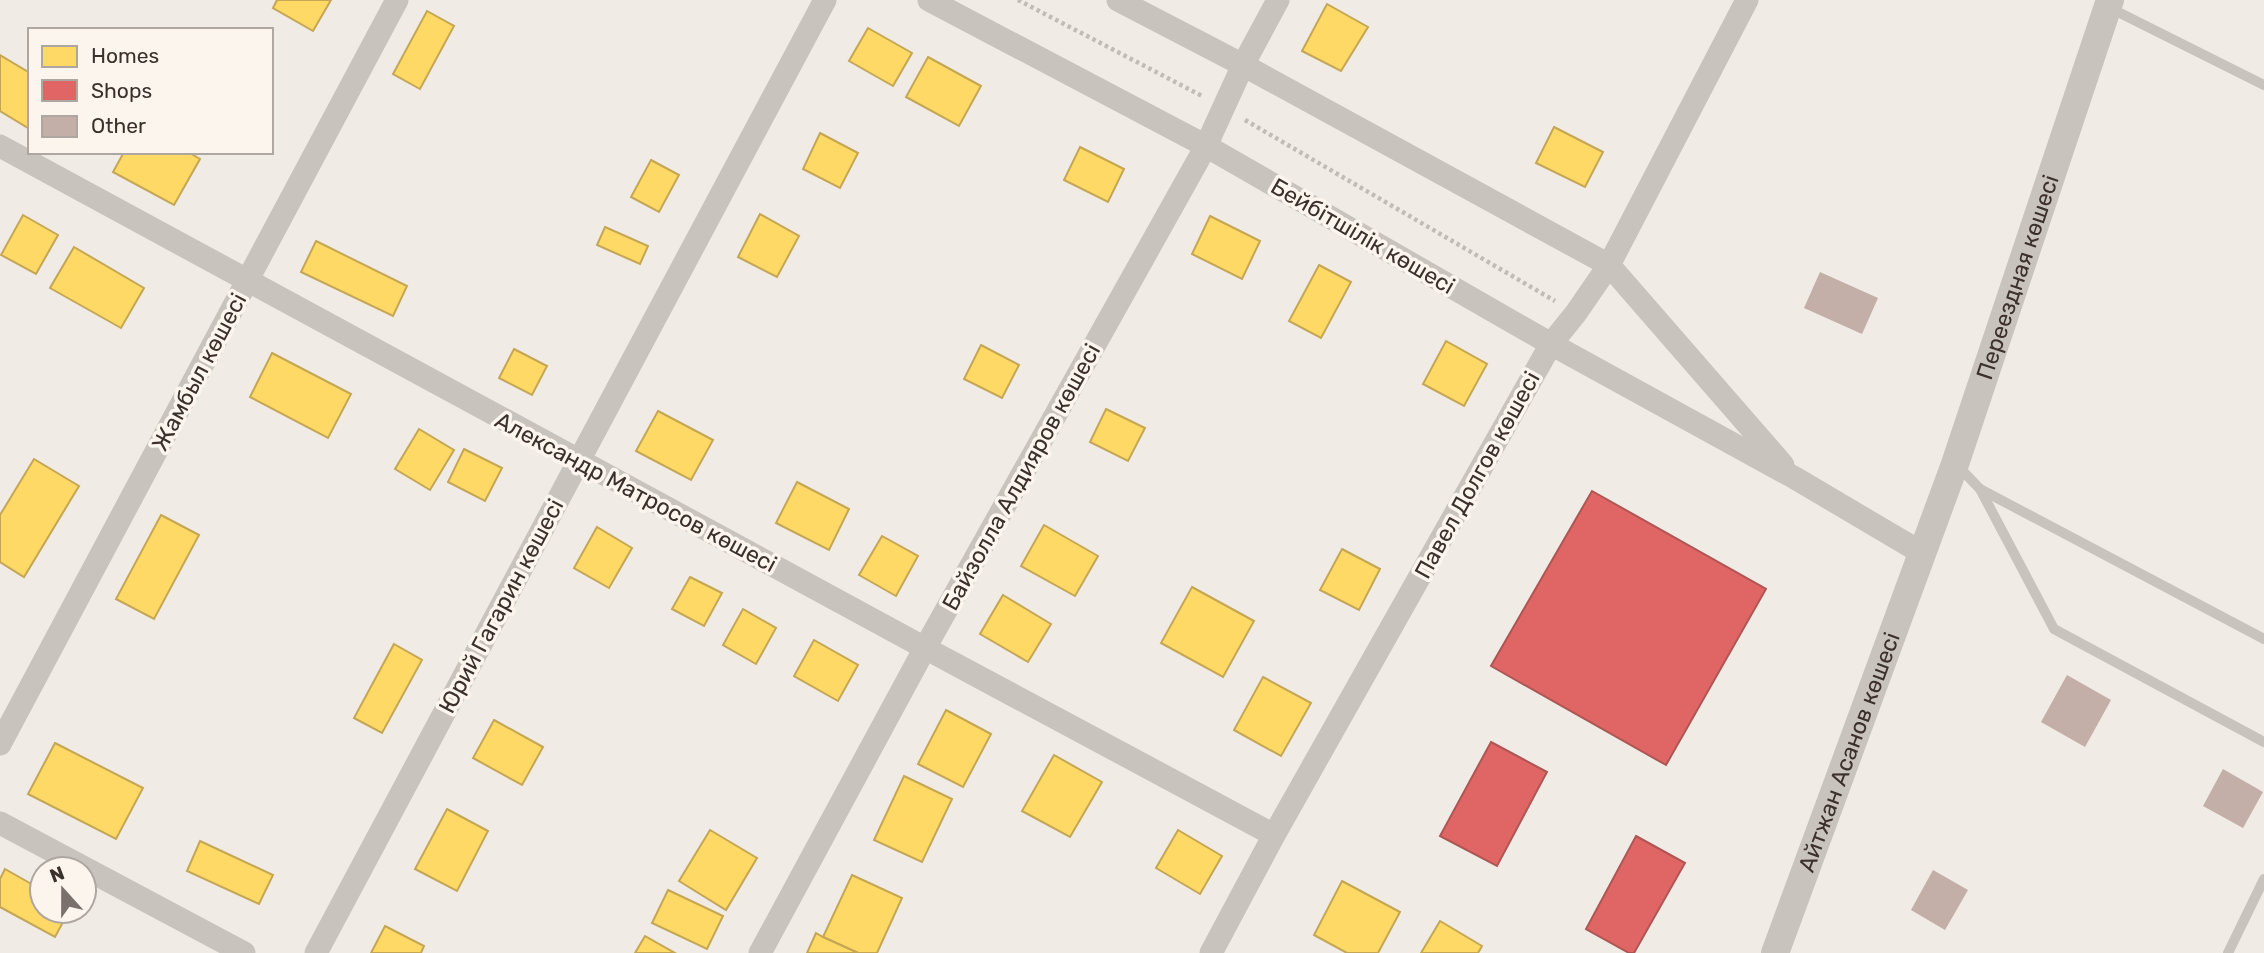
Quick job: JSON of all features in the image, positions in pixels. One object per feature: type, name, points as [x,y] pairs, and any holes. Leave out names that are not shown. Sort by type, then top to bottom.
[{"type":"street","name":"Жамбыл көшесі","points":[[0,744],[397,0]]},
{"type":"street","name":"Юрий Гагарин көшесі","points":[[316,953],[825,0]]},
{"type":"street","name":"Бейбітшілік көшесі","points":[[929,0],[1206,146],[1551,345],[1795,478],[1922,553]]},
{"type":"street","name":"Бейбітшілік көшесі","points":[[1118,0],[1609,265],[1795,478]]},
{"type":"street","name":"Байзолла Алдияров көшесі","points":[[760,953],[925,648],[1206,146],[1242,65],[1278,0]]},
{"type":"street","name":"Павел Долгов көшесі","points":[[1211,953],[1274,835],[1551,345],[1609,265],[1747,0]]},
{"type":"street","name":"Переездная көшесі","points":[[1922,553],[1955,464],[2109,3]]},
{"type":"street","name":"Александр Матросов көшесі","points":[[0,146],[1274,835]]},
{"type":"street","name":"Айтжан Асанов көшесі","points":[[1775,953],[1922,553]]},
{"type":"street","points":[[0,823],[244,953]]},
{"type":"lane","points":[[2109,3],[2264,85]]},
{"type":"lane","points":[[1955,464],[1980,489],[2054,629],[2264,742]]},
{"type":"lane","points":[[1980,489],[2264,639]]},
{"type":"lane","points":[[2228,953],[2264,879]]},
{"type":"path","points":[[1018,0],[1224,107],[1576,313]]},
{"type":"building: Homes","points":[[277,0],[331,0],[313,31],[273,8]]},
{"type":"building: Homes","points":[[1327,4],[1368,27],[1341,71],[1302,51]]},
{"type":"building: Homes","points":[[427,11],[454,26],[420,89],[393,74]]},
{"type":"building: Homes","points":[[868,28],[912,53],[893,86],[849,61]]},
{"type":"building: Homes","points":[[0,55],[28,72],[28,128],[0,111]]},
{"type":"building: Homes","points":[[928,57],[981,86],[959,126],[906,97]]},
{"type":"building: Homes","points":[[1554,127],[1603,152],[1585,187],[1536,163]]},
{"type":"building: Homes","points":[[820,133],[858,153],[840,188],[803,169]]},
{"type":"building: Homes","points":[[1080,147],[1124,169],[1108,202],[1064,180]]},
{"type":"building: Homes","points":[[123,154],[191,154],[200,159],[174,205],[113,172]]},
{"type":"building: Homes","points":[[651,160],[679,175],[659,212],[631,197]]},
{"type":"building: Homes","points":[[760,214],[799,236],[777,277],[738,257]]},
{"type":"building: Homes","points":[[23,215],[58,235],[36,274],[1,255]]},
{"type":"building: Homes","points":[[1210,216],[1260,241],[1242,279],[1192,254]]},
{"type":"building: Homes","points":[[605,227],[648,246],[640,264],[597,245]]},
{"type":"building: Homes","points":[[316,241],[407,286],[393,316],[301,272]]},
{"type":"building: Homes","points":[[74,247],[144,288],[121,328],[50,288]]},
{"type":"building: Homes","points":[[1319,265],[1351,282],[1321,338],[1289,321]]},
{"type":"building: Homes","points":[[1446,341],[1487,364],[1464,406],[1423,384]]},
{"type":"building: Homes","points":[[981,345],[1019,365],[1002,398],[964,379]]},
{"type":"building: Homes","points":[[514,349],[547,366],[532,395],[499,378]]},
{"type":"building: Homes","points":[[272,353],[351,394],[328,438],[250,397]]},
{"type":"building: Homes","points":[[1106,409],[1145,428],[1128,461],[1090,442]]},
{"type":"building: Homes","points":[[658,411],[713,440],[691,480],[636,451]]},
{"type":"building: Homes","points":[[419,429],[454,450],[430,490],[395,469]]},
{"type":"building: Homes","points":[[464,449],[502,468],[485,501],[448,482]]},
{"type":"building: Homes","points":[[34,459],[79,486],[24,577],[0,562],[0,515]]},
{"type":"building: Homes","points":[[797,482],[849,509],[829,550],[776,523]]},
{"type":"building: Homes","points":[[161,515],[199,535],[154,619],[116,599]]},
{"type":"building: Homes","points":[[1044,525],[1098,556],[1075,596],[1021,566]]},
{"type":"building: Homes","points":[[597,527],[632,548],[609,588],[574,568]]},
{"type":"building: Homes","points":[[882,536],[918,556],[896,596],[859,575]]},
{"type":"building: Homes","points":[[1342,549],[1380,569],[1359,610],[1320,590]]},
{"type":"building: Homes","points":[[690,577],[722,593],[704,626],[672,609]]},
{"type":"building: Homes","points":[[1192,587],[1254,621],[1223,677],[1161,643]]},
{"type":"building: Homes","points":[[1003,595],[1051,624],[1028,662],[980,634]]},
{"type":"building: Homes","points":[[743,609],[776,628],[756,664],[723,645]]},
{"type":"building: Homes","points":[[814,640],[858,665],[838,701],[794,676]]},
{"type":"building: Homes","points":[[394,644],[422,660],[382,733],[354,718]]},
{"type":"building: Homes","points":[[1263,677],[1311,703],[1281,756],[1234,730]]},
{"type":"building: Homes","points":[[946,710],[991,734],[963,787],[918,764]]},
{"type":"building: Homes","points":[[494,720],[543,747],[522,785],[473,758]]},
{"type":"building: Homes","points":[[55,743],[143,788],[116,839],[28,794]]},
{"type":"building: Homes","points":[[1054,755],[1102,782],[1070,837],[1022,811]]},
{"type":"building: Homes","points":[[904,776],[952,799],[922,862],[874,840]]},
{"type":"building: Homes","points":[[447,809],[488,831],[457,891],[415,869]]},
{"type":"building: Homes","points":[[710,830],[757,858],[726,910],[679,881]]},
{"type":"building: Homes","points":[[1178,830],[1222,856],[1200,894],[1156,868]]},
{"type":"building: Homes","points":[[200,841],[273,875],[259,904],[187,871]]},
{"type":"building: Homes","points":[[5,869],[28,882],[28,922],[0,907],[0,879]]},
{"type":"building: Homes","points":[[852,875],[902,898],[877,953],[858,953],[823,937]]},
{"type":"building: Homes","points":[[1342,881],[1400,912],[1378,953],[1347,953],[1314,935]]},
{"type":"building: Homes","points":[[668,890],[723,916],[707,949],[652,923]]},
{"type":"building: Homes","points":[[1440,921],[1482,946],[1478,953],[1421,953]]},
{"type":"building: Homes","points":[[33,925],[61,925],[55,937]]},
{"type":"building: Homes","points":[[385,926],[424,946],[421,953],[371,953]]},
{"type":"building: Homes","points":[[816,933],[823,937],[858,953],[807,953]]},
{"type":"building: Homes","points":[[645,936],[675,953],[635,953]]},
{"type":"building: Shops","points":[[1592,491],[1766,589],[1666,765],[1491,666]]},
{"type":"building: Shops","points":[[1491,742],[1547,772],[1497,866],[1440,836]]},
{"type":"building: Shops","points":[[1636,836],[1685,863],[1634,953],[1629,953],[1586,929]]},
{"type":"building: Other","points":[[1820,272],[1878,298],[1862,334],[1804,308]]},
{"type":"building: Other","points":[[2067,675],[2111,700],[2085,747],[2041,722]]},
{"type":"building: Other","points":[[2223,769],[2263,792],[2243,828],[2203,806]]},
{"type":"building: Other","points":[[1933,870],[1968,890],[1945,930],[1911,910]]}]
